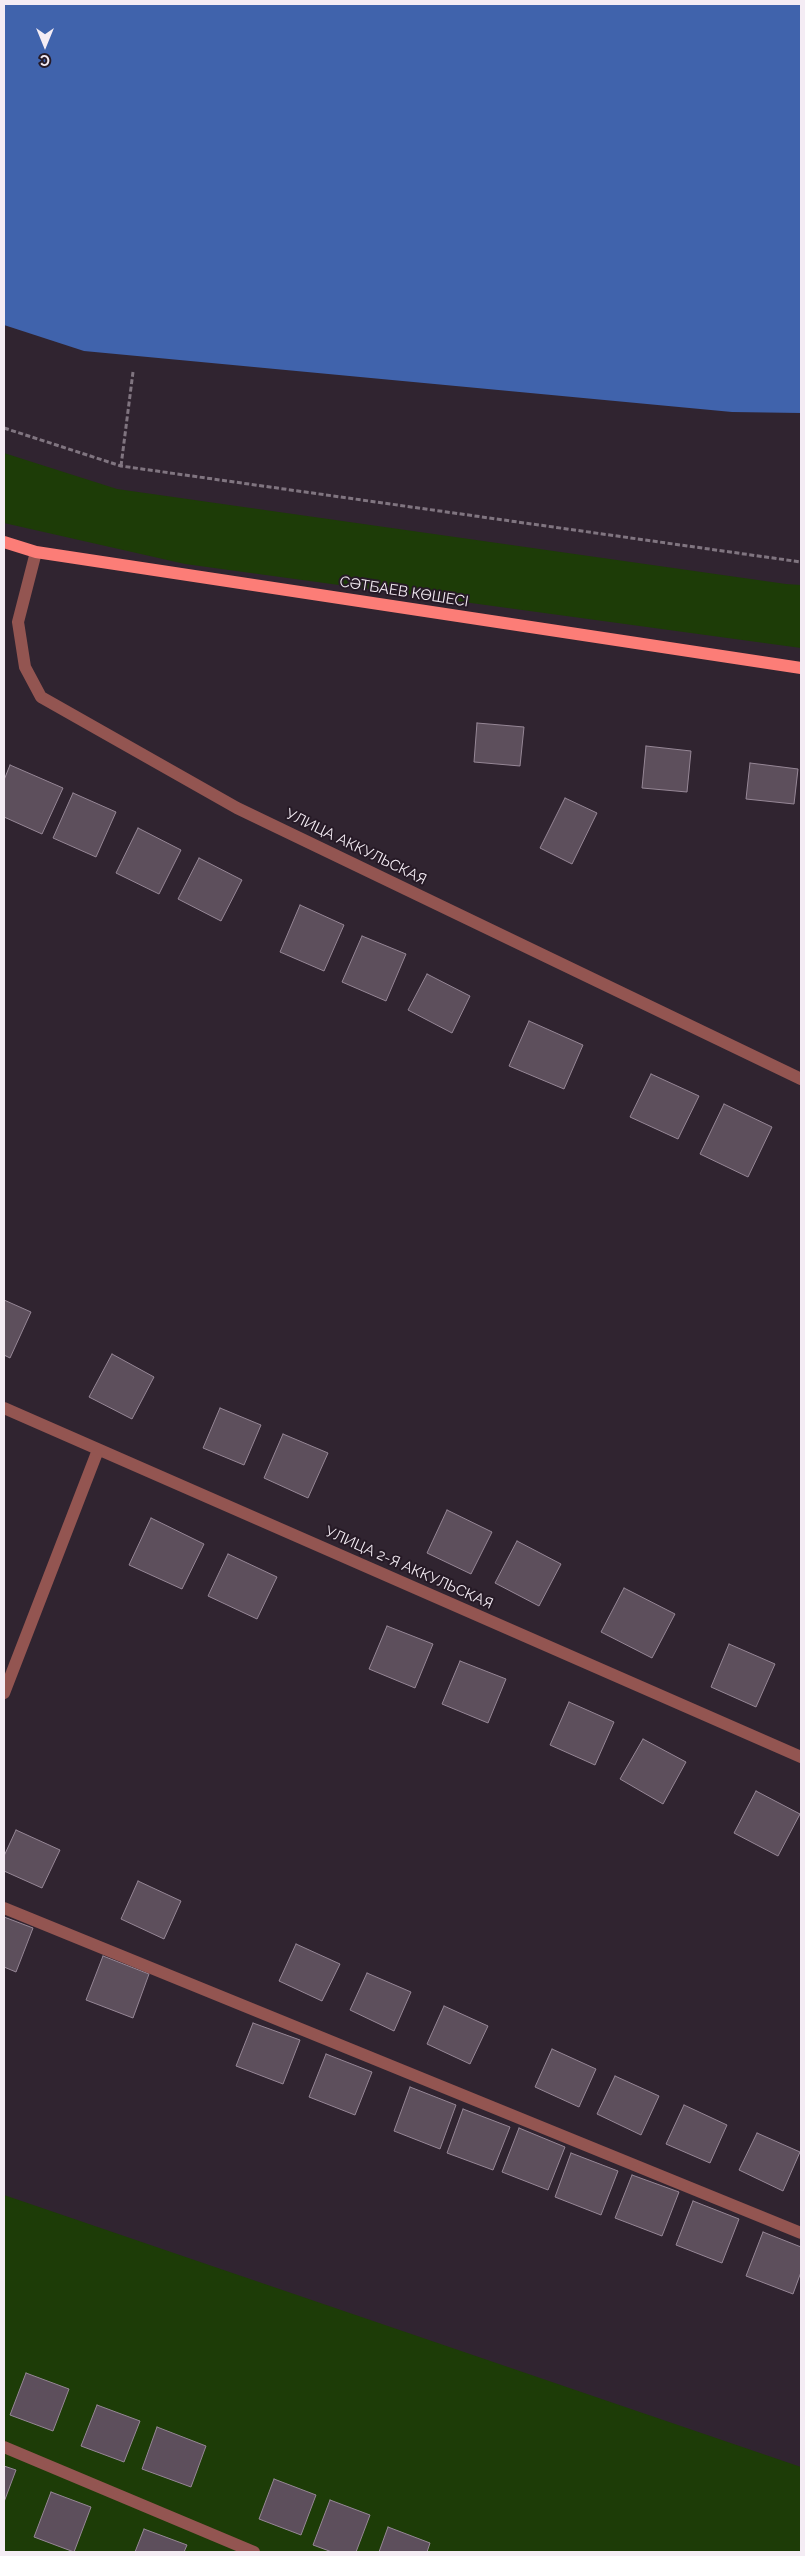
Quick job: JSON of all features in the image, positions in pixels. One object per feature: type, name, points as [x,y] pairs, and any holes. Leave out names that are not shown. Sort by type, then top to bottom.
[{"type":"main road","name":"СӘТБАЕВ КӨШЕСІ","points":[[4,542],[36,552],[801,668]]},
{"type":"street","name":"УЛИЦА АККУЛЬСКАЯ","points":[[36,552],[18,622],[25,667],[40,697],[237,808],[801,1079]]},
{"type":"street","name":"УЛИЦА 2-Я АККУЛЬСКАЯ","points":[[4,1408],[801,1757]]},
{"type":"street","points":[[4,1693],[98,1450]]},
{"type":"street","points":[[4,1908],[801,2233]]},
{"type":"street","points":[[4,2447],[254,2552]]},
{"type":"path","points":[[121,466],[133,372]]},
{"type":"path","points":[[4,428],[121,466],[801,562]]},
{"type":"green space","points":[[4,453],[117,489],[801,585],[801,648],[185,564],[4,523]]},
{"type":"green space","points":[[4,2195],[801,2467],[801,2552],[4,2552]]},
{"type":"water","points":[[4,4],[801,4],[801,413],[732,412],[84,351],[4,325]]},
{"type":"building","points":[[477,723],[524,727],[520,766],[474,762]]},
{"type":"building","points":[[646,746],[691,751],[687,792],[642,788]]},
{"type":"building","points":[[750,763],[798,769],[794,804],[746,799]]},
{"type":"building","points":[[10,765],[63,788],[42,834],[4,817],[4,780]]},
{"type":"building","points":[[73,793],[116,812],[96,857],[53,838]]},
{"type":"building","points":[[565,798],[597,813],[572,864],[540,848]]},
{"type":"building","points":[[138,828],[181,850],[159,894],[116,873]]},
{"type":"building","points":[[199,858],[242,880],[221,921],[178,899]]},
{"type":"building","points":[[300,905],[344,925],[324,971],[280,952]]},
{"type":"building","points":[[362,936],[406,954],[386,1001],[342,982]]},
{"type":"building","points":[[427,974],[470,996],[452,1033],[408,1010]]},
{"type":"building","points":[[529,1021],[583,1045],[564,1089],[509,1066]]},
{"type":"building","points":[[651,1074],[699,1096],[678,1139],[630,1117]]},
{"type":"building","points":[[724,1104],[772,1127],[748,1177],[700,1154]]},
{"type":"building","points":[[4,1300],[31,1312],[10,1358],[4,1355]]},
{"type":"building","points":[[112,1354],[154,1377],[132,1419],[89,1397]]},
{"type":"building","points":[[220,1408],[261,1425],[244,1465],[203,1448]]},
{"type":"building","points":[[283,1434],[328,1453],[308,1498],[264,1478]]},
{"type":"building","points":[[447,1510],[492,1532],[471,1574],[427,1553]]},
{"type":"building","points":[[151,1518],[204,1544],[182,1589],[129,1565]]},
{"type":"building","points":[[517,1541],[561,1564],[539,1606],[495,1583]]},
{"type":"building","points":[[228,1554],[277,1577],[257,1619],[208,1596]]},
{"type":"building","points":[[624,1588],[675,1614],[652,1658],[601,1632]]},
{"type":"building","points":[[387,1626],[433,1644],[415,1688],[369,1669]]},
{"type":"building","points":[[729,1644],[775,1664],[756,1707],[711,1687]]},
{"type":"building","points":[[460,1661],[506,1679],[488,1723],[442,1704]]},
{"type":"building","points":[[569,1702],[614,1722],[595,1765],[550,1745]]},
{"type":"building","points":[[643,1739],[686,1762],[663,1804],[620,1779]]},
{"type":"building","points":[[756,1791],[800,1814],[778,1856],[734,1833]]},
{"type":"building","points":[[16,1830],[60,1850],[42,1888],[4,1871],[4,1856]]},
{"type":"building","points":[[138,1881],[181,1901],[164,1939],[121,1919]]},
{"type":"building","points":[[4,1917],[33,1928],[16,1972],[4,1967]]},
{"type":"building","points":[[296,1944],[340,1964],[322,2001],[279,1981]]},
{"type":"building","points":[[103,1956],[149,1974],[133,2018],[86,2000]]},
{"type":"building","points":[[367,1973],[411,1992],[394,2031],[350,2010]]},
{"type":"building","points":[[444,2006],[488,2026],[470,2064],[427,2044]]},
{"type":"building","points":[[253,2023],[300,2040],[283,2084],[236,2066]]},
{"type":"building","points":[[552,2049],[596,2069],[579,2107],[535,2087]]},
{"type":"building","points":[[326,2054],[372,2072],[355,2115],[309,2097]]},
{"type":"building","points":[[615,2076],[659,2096],[641,2135],[597,2114]]},
{"type":"building","points":[[410,2087],[456,2105],[440,2149],[394,2131]]},
{"type":"building","points":[[684,2105],[727,2125],[710,2163],[666,2144]]},
{"type":"building","points":[[463,2109],[510,2127],[493,2170],[447,2153]]},
{"type":"building","points":[[519,2128],[565,2147],[548,2190],[502,2172]]},
{"type":"building","points":[[757,2133],[800,2152],[783,2191],[739,2170]]},
{"type":"building","points":[[571,2153],[618,2171],[601,2215],[555,2197]]},
{"type":"building","points":[[632,2175],[679,2192],[662,2236],[615,2218]]},
{"type":"building","points":[[693,2201],[739,2219],[722,2263],[676,2245]]},
{"type":"building","points":[[763,2232],[801,2247],[801,2272],[793,2294],[746,2276]]},
{"type":"building","points":[[26,2373],[69,2389],[53,2431],[10,2415]]},
{"type":"building","points":[[97,2405],[140,2421],[124,2462],[81,2446]]},
{"type":"building","points":[[157,2427],[206,2446],[191,2487],[142,2469]]},
{"type":"building","points":[[4,2466],[16,2470],[4,2502]]},
{"type":"building","points":[[274,2479],[316,2495],[301,2535],[259,2519]]},
{"type":"building","points":[[51,2492],[91,2507],[74,2552],[34,2537]]},
{"type":"building","points":[[330,2500],[370,2515],[356,2552],[332,2552],[313,2545]]},
{"type":"building","points":[[388,2527],[430,2543],[427,2552],[379,2552]]},
{"type":"building","points":[[144,2529],[187,2545],[184,2552],[135,2552]]}]
